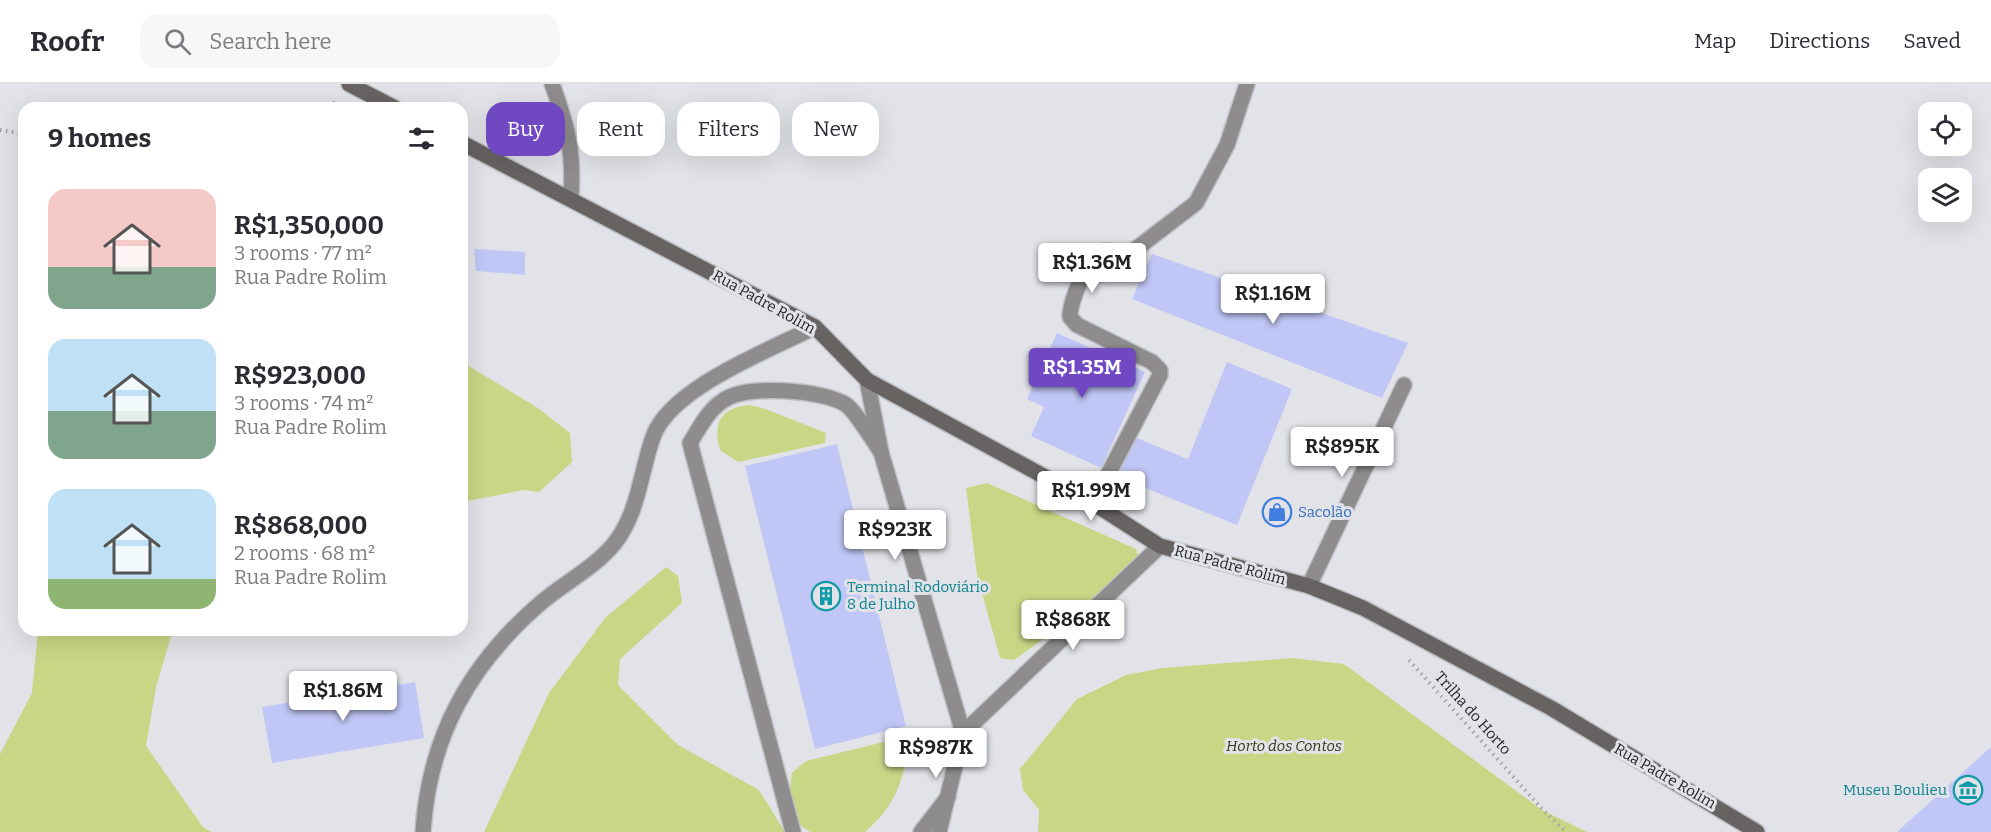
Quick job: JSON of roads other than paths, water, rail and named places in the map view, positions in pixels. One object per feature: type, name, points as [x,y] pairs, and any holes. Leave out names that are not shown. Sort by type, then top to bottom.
[{"type":"main road","points":[[349,84],[384,102]]},
{"type":"main road","name":"Rua Padre Rolim","points":[[468,145],[815,327],[867,380],[1093,503],[1160,546],[1309,586],[1363,608],[1551,708],[1757,832]]},
{"type":"street","points":[[552,84],[567,125],[574,163],[572,199]]},
{"type":"street","points":[[1093,503],[1160,375],[1160,370],[1152,362],[1077,325],[1070,317],[1073,295],[1098,254],[1106,251],[1122,255],[1132,252],[1196,203],[1227,145],[1248,84]]},
{"type":"street","points":[[423,832],[424,808],[435,756],[468,682],[494,648],[543,602],[614,544],[634,511],[653,435],[670,411],[696,388],[815,327]]},
{"type":"street","points":[[867,380],[880,452],[963,733],[939,832]]},
{"type":"street","points":[[1309,586],[1404,385]]},
{"type":"street","points":[[793,832],[701,476],[690,443],[710,411],[726,398],[750,390],[802,392],[846,404],[880,452]]},
{"type":"street","points":[[963,733],[1160,546]]},
{"type":"street","points":[[921,832],[948,797]]},
{"type":"place","name":"Sacolão","points":[[1277,512]]},
{"type":"place","name":"Terminal Rodoviário 8 de Julho","points":[[826,596]]},
{"type":"place","name":"Museu Boulieu","points":[[1968,790]]},
{"type":"park label","name":"Horto dos Contos","points":[[1284,746]]}]
